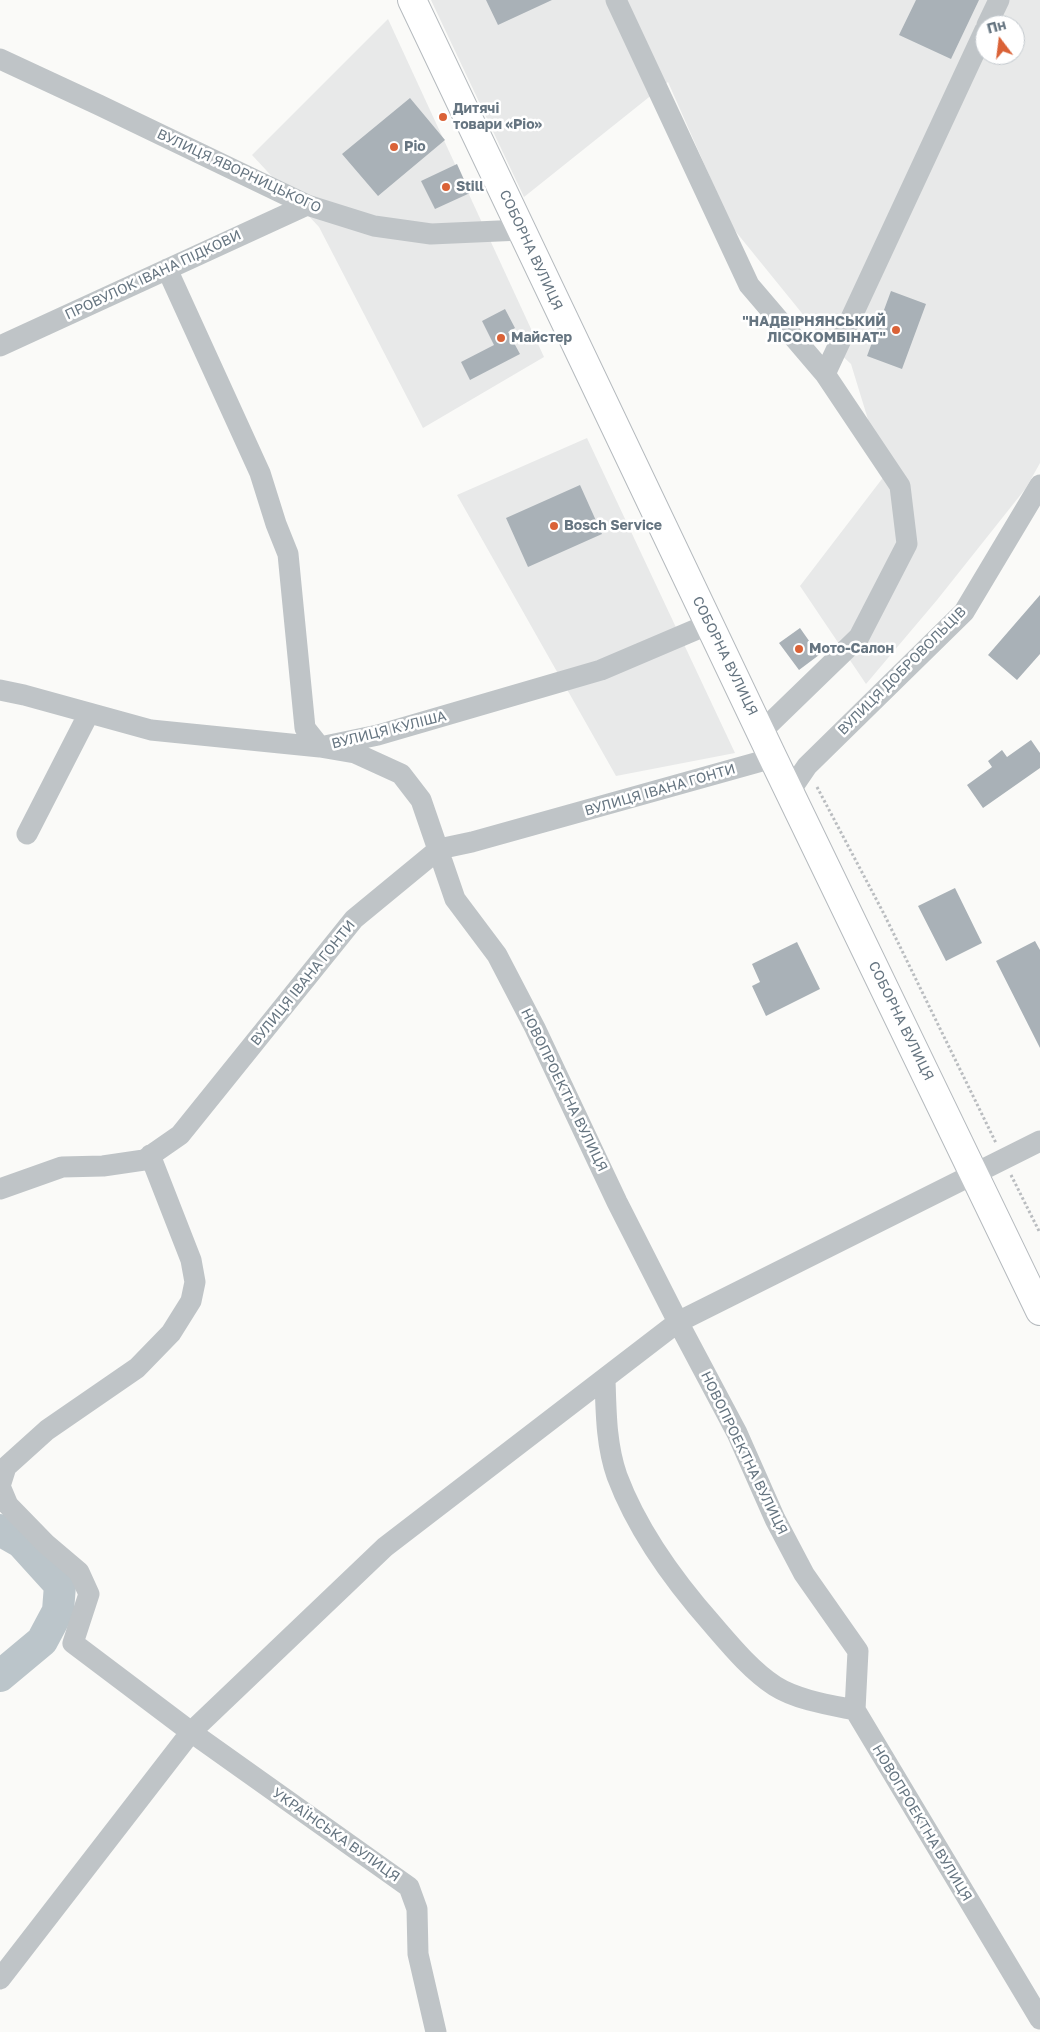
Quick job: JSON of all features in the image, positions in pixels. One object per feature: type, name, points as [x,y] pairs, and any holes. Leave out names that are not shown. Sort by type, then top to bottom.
[{"type":"main road","name":"СОБОРНА ВУЛИЦЯ","points":[[412,0],[773,758],[1040,1311]]},
{"type":"street","points":[[616,0],[749,285],[825,374],[900,486],[907,544],[859,637],[761,732]]},
{"type":"street","points":[[992,15],[999,0]]},
{"type":"street","points":[[825,374],[975,52]]},
{"type":"street","name":"ВУЛИЦЯ ЯВОРНИЦЬКОГО","points":[[0,59],[307,205],[374,226],[431,234],[521,230]]},
{"type":"street","name":"ПРОВУЛОК ІВАНА ПІДКОВИ","points":[[0,346],[307,205]]},
{"type":"street","points":[[167,269],[260,473],[276,524],[288,554],[305,728],[320,747]]},
{"type":"street","name":"ВУЛИЦЯ ДОБРОВОЛЬЦІВ","points":[[790,792],[807,766],[964,612],[1039,490]]},
{"type":"street","name":"ВУЛИЦЯ КУЛІША","points":[[0,690],[152,730],[320,747],[378,736],[601,670],[709,624]]},
{"type":"street","points":[[27,834],[89,713]]},
{"type":"street","name":"НОВОПРОЕКТНА ВУЛИЦЯ","points":[[320,747],[355,753],[401,774],[421,800],[455,899],[497,955],[535,1028],[618,1202],[678,1322],[737,1433],[775,1518],[804,1574],[858,1651],[855,1710],[1040,2019]]},
{"type":"street","name":"ВУЛИЦЯ ІВАНА ГОНТИ","points":[[0,1189],[62,1168],[103,1166],[144,1160],[180,1135],[354,919],[439,849],[472,842],[773,758]]},
{"type":"street","points":[[0,1979],[191,1732],[385,1547],[678,1322],[976,1175],[1040,1141]]},
{"type":"street","name":"УКРАЇНСЬКА ВУЛИЦЯ","points":[[150,1155],[191,1260],[195,1282],[191,1301],[171,1333],[137,1368],[46,1430],[6,1467],[0,1486],[8,1505],[46,1544],[79,1572],[89,1594],[73,1643],[191,1732],[409,1887],[416,1910],[418,1954],[436,2032]]},
{"type":"street","points":[[605,1378],[609,1448],[617,1476],[658,1557],[683,1590],[741,1658],[776,1686],[818,1703],[855,1710]]},
{"type":"path","points":[[807,766],[828,811],[884,914],[1040,1233]]},
{"type":"shaded area","points":[[431,0],[1040,0],[1040,463],[1026,488],[937,600],[866,684],[800,586],[885,475],[851,364],[818,333],[732,227],[668,82],[524,197]]},
{"type":"shaded area","points":[[388,19],[544,357],[423,428],[319,227],[252,155]]},
{"type":"shaded area","points":[[587,438],[735,753],[616,776],[457,495]]},
{"type":"building","points":[[486,0],[552,0],[498,25]]},
{"type":"building","points":[[916,0],[979,0],[951,59],[899,35]]},
{"type":"building","name":"Ріо","points":[[410,98],[445,140],[378,196],[342,154]]},
{"type":"building","name":"Still","points":[[457,164],[470,193],[435,209],[421,181]]},
{"type":"building","name":"\"НАДВІРНЯНСЬКИЙ ЛІСОКОМБІНАТ\"","points":[[891,291],[926,304],[902,369],[867,356]]},
{"type":"building","name":"Майстер","points":[[505,309],[515,328],[508,332],[520,354],[470,380],[461,362],[494,345],[482,321]]},
{"type":"building","name":"Bosch Service","points":[[580,485],[602,534],[528,567],[506,518]]},
{"type":"building","points":[[1040,595],[1040,654],[1017,680],[988,655]]},
{"type":"building","name":"Мото-Салон","points":[[800,628],[819,655],[799,670],[779,643]]},
{"type":"building","points":[[1031,740],[1040,753],[1040,768],[983,808],[967,785],[992,767],[988,761],[1002,750],[1007,757]]},
{"type":"building","points":[[955,888],[982,943],[946,961],[918,906]]},
{"type":"building","points":[[1035,941],[1040,950],[1040,1048],[996,961]]},
{"type":"building","points":[[797,942],[820,989],[766,1016],[752,986],[760,982],[752,964]]},
{"type":"waterway","points":[[0,1530],[21,1542],[60,1585],[58,1611],[42,1641],[0,1676]]},
{"type":"place","name":"Дитячі товари «Ріо»","points":[[443,117]]},
{"type":"place","name":"Ріо","points":[[394,147]]},
{"type":"place","name":"Still","points":[[446,187]]},
{"type":"place","name":"\"НАДВІРНЯНСЬКИЙ ЛІСОКОМБІНАТ\"","points":[[896,330]]},
{"type":"place","name":"Майстер","points":[[501,338]]},
{"type":"place","name":"Bosch Service","points":[[554,526]]},
{"type":"place","name":"Мото-Салон","points":[[799,649]]}]
